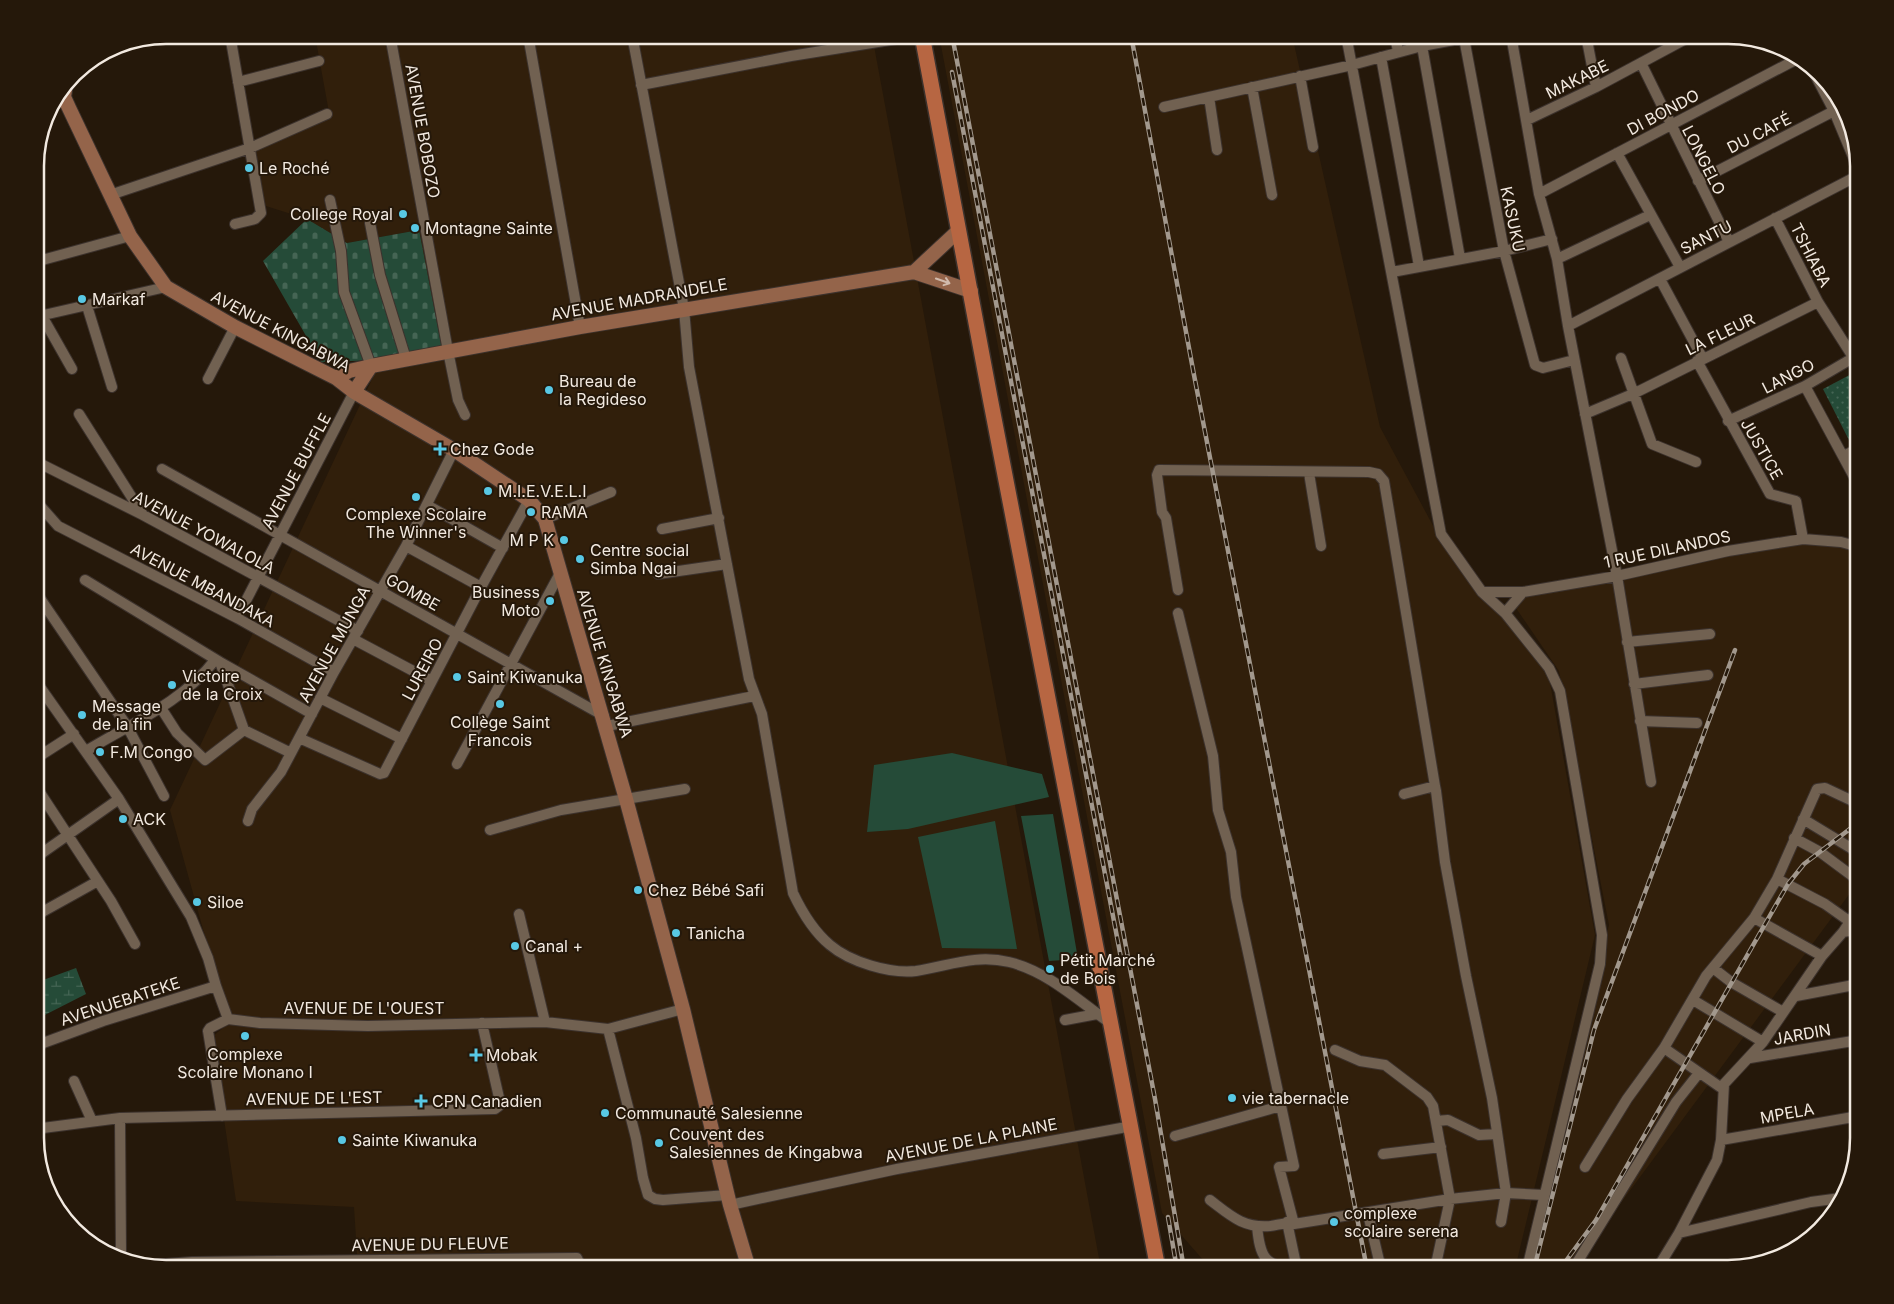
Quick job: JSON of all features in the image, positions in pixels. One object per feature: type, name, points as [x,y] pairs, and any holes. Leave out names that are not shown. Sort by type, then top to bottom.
[{"type":"main road","points":[[924,44],[1029,608],[1070,805],[1104,1018],[1132,1126],[1156,1260]]},
{"type":"street","points":[[232,44],[261,212],[255,219],[235,224]]},
{"type":"street","name":"AVENUE BOBOZO","points":[[392,44],[448,351],[458,400],[466,415]]},
{"type":"street","points":[[530,44],[580,327]]},
{"type":"street","points":[[634,44],[684,309],[685,341],[689,367],[747,670],[754,696],[762,714],[793,892],[804,916],[831,946],[878,968],[915,971],[975,958],[1009,962],[1036,971],[1104,1018]]},
{"type":"street","points":[[641,85],[791,56],[866,44]]},
{"type":"street","points":[[1348,44],[1441,534],[1482,592],[1505,613],[1550,668],[1560,692],[1602,935],[1600,964],[1529,1260]]},
{"type":"street","points":[[1397,44],[1398,52]]},
{"type":"street","points":[[1164,107],[1352,65],[1427,44]]},
{"type":"street","name":"KASUKU","points":[[1465,44],[1504,251],[1535,365],[1543,368],[1574,360]]},
{"type":"street","points":[[1513,44],[1539,194],[1557,259],[1574,360],[1617,576],[1651,782]]},
{"type":"street","points":[[1588,44],[1596,87]]},
{"type":"street","name":"MAKABE","points":[[1527,120],[1596,87],[1671,44]]},
{"type":"street","points":[[1422,46],[1460,258]]},
{"type":"street","points":[[1381,57],[1418,266]]},
{"type":"street","points":[[238,82],[319,61]]},
{"type":"street","name":"DI BONDO","points":[[1539,194],[1792,62]]},
{"type":"street","name":"LONGELO","points":[[1641,63],[1729,242]]},
{"type":"street","points":[[1300,76],[1314,147]]},
{"type":"street","points":[[1252,87],[1272,195]]},
{"type":"street","points":[[1822,87],[1848,145]]},
{"type":"street","name":"AVENUE KINGABWA","points":[[66,96],[130,236],[166,287],[235,327],[336,378],[354,392],[454,450],[529,500],[545,519],[605,721],[683,1009],[728,1200],[745,1260]]},
{"type":"street","points":[[1209,96],[1217,150]]},
{"type":"street","name":"DU CAFÉ","points":[[1698,181],[1834,111]]},
{"type":"street","points":[[110,195],[250,148],[326,114]]},
{"type":"street","points":[[1617,153],[1680,267]]},
{"type":"street","name":"SANTU","points":[[1568,326],[1850,180]]},
{"type":"street","points":[[330,200],[341,251],[344,292],[371,366],[354,392]]},
{"type":"street","points":[[1557,259],[1650,215]]},
{"type":"street","name":"TSHIABA","points":[[1775,218],[1818,302],[1850,347]]},
{"type":"street","points":[[370,223],[380,275],[406,359]]},
{"type":"street","points":[[958,231],[914,272],[971,291]]},
{"type":"street","points":[[44,260],[130,236]]},
{"type":"street","points":[[1392,272],[1504,251],[1552,239]]},
{"type":"street","name":"AVENUE MADRANDELE","points":[[336,378],[349,371],[448,351],[684,309],[914,272]]},
{"type":"street","name":"JUSTICE","points":[[1660,279],[1728,421],[1770,494],[1796,501],[1802,539]]},
{"type":"street","points":[[44,316],[166,287]]},
{"type":"street","name":"LA FLEUR","points":[[1585,414],[1635,393],[1818,302]]},
{"type":"street","points":[[87,306],[112,387]]},
{"type":"street","points":[[44,325],[72,369]]},
{"type":"street","points":[[208,379],[235,327]]},
{"type":"street","points":[[1621,358],[1652,444],[1696,462]]},
{"type":"street","name":"LANGO","points":[[1728,421],[1805,386],[1850,360]]},
{"type":"street","points":[[1805,386],[1850,468]]},
{"type":"street","name":"AVENUE BUFFLE","points":[[238,618],[354,392]]},
{"type":"street","points":[[78,414],[143,515]]},
{"type":"street","name":"AVENUE MUNGA","points":[[248,821],[252,809],[281,772],[334,672],[406,546],[454,450]]},
{"type":"street","points":[[1844,456],[1850,453]]},
{"type":"street","name":"AVENUE YOWALOLA","points":[[44,466],[143,515],[257,578],[432,681]]},
{"type":"street","name":"GOMBE","points":[[162,469],[510,663],[605,721]]},
{"type":"street","points":[[1178,590],[1166,518],[1162,512],[1157,475],[1160,470],[1309,473],[1369,472],[1378,474],[1384,481],[1435,786],[1445,862],[1498,1134],[1506,1192],[1501,1222]]},
{"type":"street","points":[[1309,473],[1321,546]]},
{"type":"street","points":[[545,519],[611,492]]},
{"type":"street","name":"LUREIRO","points":[[299,738],[384,774],[481,587],[529,500]]},
{"type":"street","points":[[427,505],[503,548]]},
{"type":"street","name":"AVENUE MBANDAKA","points":[[44,510],[58,526],[238,618],[334,672]]},
{"type":"street","points":[[662,529],[719,518]]},
{"type":"street","name":"1 RUE DILANDOS","points":[[1482,592],[1523,592],[1617,576],[1728,551],[1802,539],[1850,544]]},
{"type":"street","points":[[406,546],[481,587]]},
{"type":"street","points":[[658,574],[727,564]]},
{"type":"street","points":[[457,764],[560,573]]},
{"type":"street","points":[[84,580],[217,661],[312,714]]},
{"type":"street","points":[[1505,613],[1523,592]]},
{"type":"street","points":[[44,604],[127,726],[164,796]]},
{"type":"street","points":[[1178,613],[1213,756],[1218,810],[1231,852],[1236,897],[1294,1166],[1280,1167],[1296,1260]]},
{"type":"street","points":[[1627,642],[1710,634]]},
{"type":"street","points":[[86,751],[161,708],[217,661]]},
{"type":"street","points":[[217,661],[244,730],[291,753]]},
{"type":"street","points":[[1634,684],[1708,675]]},
{"type":"street","points":[[605,721],[754,696]]},
{"type":"street","points":[[320,698],[402,739]]},
{"type":"street","points":[[44,699],[74,734],[119,799],[191,917],[208,958],[228,1019],[210,1028],[208,1031],[222,1116]]},
{"type":"street","points":[[161,708],[177,733],[206,760],[244,730]]},
{"type":"street","points":[[1640,721],[1697,723]]},
{"type":"street","points":[[44,753],[74,734]]},
{"type":"street","points":[[1404,794],[1435,786]]},
{"type":"street","points":[[1585,1167],[1627,1099],[1664,1048],[1713,968],[1754,918],[1777,879],[1817,789],[1821,787],[1826,788],[1850,800]]},
{"type":"street","points":[[490,830],[561,810],[685,789]]},
{"type":"street","points":[[44,799],[98,881],[135,944]]},
{"type":"street","points":[[44,852],[119,799]]},
{"type":"street","points":[[1803,819],[1850,848]]},
{"type":"street","points":[[1794,838],[1820,852],[1850,874]]},
{"type":"street","points":[[1662,1260],[1679,1233],[1717,1160],[1721,1140],[1724,1084],[1750,1058],[1796,996],[1822,956],[1843,932],[1849,922],[1825,904],[1777,879]]},
{"type":"street","points":[[44,911],[98,881]]},
{"type":"street","points":[[519,914],[545,1022]]},
{"type":"street","points":[[1754,918],[1822,956]]},
{"type":"street","points":[[1843,932],[1850,931]]},
{"type":"street","points":[[1713,968],[1731,982],[1783,1012]]},
{"type":"street","name":"AVENUEBATEKE","points":[[44,1043],[103,1021],[216,986]]},
{"type":"street","points":[[1796,996],[1850,986]]},
{"type":"street","name":"JARDIN","points":[[1693,1000],[1762,1042]]},
{"type":"street","name":"AVENUE DE L'OUEST","points":[[228,1019],[368,1026],[545,1022],[608,1029],[683,1009]]},
{"type":"street","points":[[1064,1020],[1104,1018]]},
{"type":"street","name":"AVENUE DE L'EST","points":[[44,1127],[120,1118],[495,1109],[499,1106],[500,1102],[482,1023]]},
{"type":"street","name":"AVENUE DE LA PLAINE","points":[[608,1029],[636,1138],[642,1178],[648,1195],[655,1199],[728,1200],[1132,1126]]},
{"type":"street","name":"JARDIN","points":[[1750,1058],[1850,1041]]},
{"type":"street","points":[[1664,1048],[1723,1089]]},
{"type":"street","points":[[1335,1050],[1360,1061],[1385,1065],[1427,1097],[1433,1106],[1450,1199],[1437,1260]]},
{"type":"street","points":[[1579,1260],[1676,1102],[1699,1073]]},
{"type":"street","points":[[74,1081],[92,1122]]},
{"type":"street","points":[[1175,1136],[1281,1106]]},
{"type":"street","points":[[120,1118],[121,1252]]},
{"type":"street","name":"MPELA","points":[[1721,1140],[1850,1118]]},
{"type":"street","points":[[1436,1121],[1448,1120],[1478,1135],[1498,1134]]},
{"type":"street","points":[[1383,1154],[1441,1147]]},
{"type":"street","points":[[1210,1200],[1241,1223],[1257,1226],[1368,1214],[1450,1199],[1506,1192],[1544,1195]]},
{"type":"street","points":[[1679,1233],[1811,1202],[1834,1199]]},
{"type":"street","points":[[1368,1214],[1380,1260]]},
{"type":"street","points":[[1257,1226],[1259,1249],[1263,1257],[1268,1260]]},
{"type":"street","name":"AVENUE DU FLEUVE","points":[[514,1260],[577,1258],[578,1260]]},
{"type":"shaded area","points":[[317,44],[874,44],[1099,1260],[357,1260],[354,1207],[236,1201],[212,1037],[229,1023],[170,810],[381,360],[419,230],[347,243],[307,219],[266,206],[250,148],[330,118]]},
{"type":"shaded area","points":[[941,44],[1294,44],[1380,427],[1438,535],[1549,677],[1595,935],[1517,1260],[1203,1260],[1162,1213]]},
{"type":"shaded area","points":[[1810,543],[1850,547],[1850,893],[1579,1260],[1531,1260],[1609,925],[1559,671],[1505,592]]},
{"type":"green space","points":[[307,219],[347,243],[419,230],[442,349],[381,360],[321,362],[263,261]]},
{"type":"green space","points":[[1850,375],[1850,442],[1823,389]]},
{"type":"green space","points":[[952,753],[1042,774],[1049,797],[908,829],[867,832],[874,765]]},
{"type":"green space","points":[[1053,814],[1078,959],[1049,961],[1021,816]]},
{"type":"green space","points":[[995,821],[1017,949],[942,948],[918,837]]},
{"type":"green space","points":[[76,968],[86,994],[44,1015],[44,980]]},
{"type":"railway","points":[[954,44],[1155,1099],[1182,1260]]},
{"type":"railway","points":[[1133,44],[1194,375],[1365,1260]]},
{"type":"railway","points":[[952,72],[1121,958]]},
{"type":"railway","points":[[1536,1260],[1594,1030],[1735,650]]},
{"type":"railway","points":[[1567,1260],[1596,1220],[1788,884],[1804,864],[1850,829]]},
{"type":"railway","points":[[1168,1217],[1175,1260]]},
{"type":"place","name":"Le Roché","points":[[249,168]]},
{"type":"place","name":"College Royal","points":[[403,214]]},
{"type":"place","name":"Montagne Sainte","points":[[415,228]]},
{"type":"place","name":"Markaf","points":[[82,299]]},
{"type":"place","name":"Bureau de la Regideso","points":[[549,390]]},
{"type":"place","name":"Chez Gode","points":[[440,449]]},
{"type":"place","name":"M.I.E.V.E.L.I","points":[[488,491]]},
{"type":"place","name":"Complexe Scolaire The Winner's","points":[[416,497]]},
{"type":"place","name":"RAMA","points":[[531,512]]},
{"type":"place","name":"M P K","points":[[564,540]]},
{"type":"place","name":"Centre social Simba Ngai","points":[[580,559]]},
{"type":"place","name":"Business Moto","points":[[550,601]]},
{"type":"place","name":"Saint Kiwanuka","points":[[457,677]]},
{"type":"place","name":"Victoire de la Croix","points":[[172,685]]},
{"type":"place","name":"Collège Saint Francois","points":[[500,704]]},
{"type":"place","name":"Message de la fin","points":[[82,715]]},
{"type":"place","name":"F.M Congo","points":[[100,752]]},
{"type":"place","name":"ACK","points":[[123,819]]},
{"type":"place","name":"Chez Bébé Safi","points":[[638,890]]},
{"type":"place","name":"Siloe","points":[[197,902]]},
{"type":"place","name":"Tanicha","points":[[676,933]]},
{"type":"place","name":"Canal +","points":[[515,946]]},
{"type":"place","name":"Pétit Marché de Bois","points":[[1050,969]]},
{"type":"place","name":"Complexe Scolaire Monano I","points":[[245,1036]]},
{"type":"place","name":"Mobak","points":[[476,1055]]},
{"type":"place","name":"vie tabernacle","points":[[1232,1098]]},
{"type":"place","name":"CPN Canadien","points":[[421,1101]]},
{"type":"place","name":"Communauté Salesienne","points":[[605,1113]]},
{"type":"place","name":"Sainte Kiwanuka","points":[[342,1140]]},
{"type":"place","name":"Couvent des Salesiennes de Kingabwa","points":[[659,1143]]},
{"type":"place","name":"complexe scolaire serena","points":[[1334,1222]]}]
